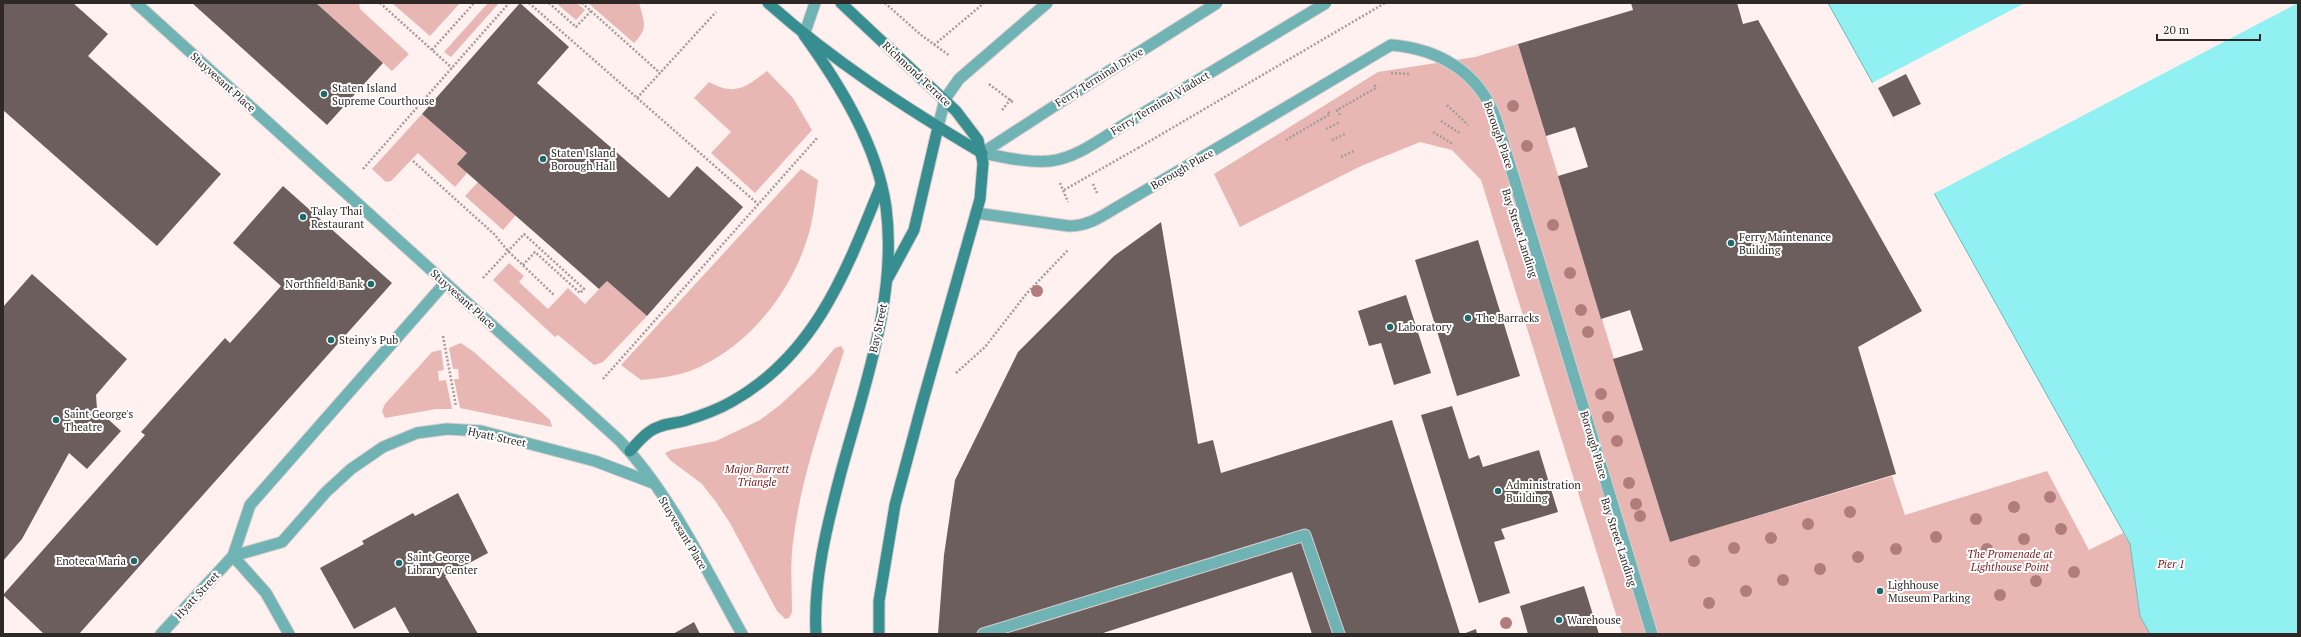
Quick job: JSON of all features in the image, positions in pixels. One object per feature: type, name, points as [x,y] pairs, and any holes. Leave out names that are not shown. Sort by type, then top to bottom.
[{"type":"main road","points":[[768,3],[804,35],[938,127],[982,153],[983,176],[976,213],[895,505],[879,601],[879,634]]},
{"type":"main road","name":"Richmond Terrace","points":[[841,3],[945,99],[973,132],[978,140],[982,153]]},
{"type":"main road","name":"Bay Street","points":[[804,35],[829,70],[864,139],[881,185],[887,226],[887,280],[876,339],[832,509],[820,574],[816,634]]},
{"type":"main road","points":[[887,280],[914,230],[938,127]]},
{"type":"main road","points":[[630,451],[650,431],[661,426],[714,410],[748,392],[798,346],[813,329],[834,295],[851,260],[881,185]]},
{"type":"street","name":"Stuyvesant Place","points":[[136,3],[630,451],[676,518],[742,634]]},
{"type":"street","points":[[804,35],[815,3]]},
{"type":"street","points":[[938,127],[945,99],[952,87],[969,69],[1047,3]]},
{"type":"street","name":"Ferry Terminal Drive","points":[[982,153],[1217,3]]},
{"type":"street","name":"Ferry Terminal Viaduct","points":[[982,153],[1026,160],[1055,160],[1076,153],[1326,3]]},
{"type":"street","name":"Borough Place","points":[[976,213],[1062,225],[1080,226],[1096,220],[1391,45],[1416,49],[1444,58],[1474,81],[1488,99],[1496,119],[1652,634]]},
{"type":"street","name":"Hyatt Street","points":[[161,634],[233,556],[250,505],[445,283]]},
{"type":"street","name":"Hyatt Street","points":[[233,556],[282,542],[326,492],[351,470],[383,447],[417,433],[447,429],[481,431],[595,461],[653,484]]},
{"type":"street","points":[[983,634],[1305,535],[1339,634]]},
{"type":"street","points":[[233,556],[266,593],[289,634]]},
{"type":"path","points":[[380,3],[452,68]]},
{"type":"path","points":[[432,50],[474,3]]},
{"type":"path","points":[[363,169],[509,3]]},
{"type":"path","points":[[529,3],[758,204]]},
{"type":"path","points":[[549,3],[576,27],[591,11]]},
{"type":"path","points":[[582,3],[660,73]]},
{"type":"path","points":[[885,3],[934,45],[1011,99]]},
{"type":"path","points":[[934,45],[984,3]]},
{"type":"path","points":[[1064,190],[1385,3]]},
{"type":"path","points":[[637,98],[716,12]]},
{"type":"path","points":[[1386,73],[1414,74]]},
{"type":"path","points":[[1447,105],[1468,125]]},
{"type":"path","points":[[1286,140],[1330,114],[1326,109]]},
{"type":"path","points":[[1441,121],[1461,134]]},
{"type":"path","points":[[1326,129],[1340,122]]},
{"type":"path","points":[[1433,132],[1453,144]]},
{"type":"path","points":[[1332,140],[1345,134]]},
{"type":"path","points":[[603,378],[818,137]]},
{"type":"path","points":[[1341,157],[1354,151]]},
{"type":"path","points":[[413,161],[494,234],[508,251],[554,295]]},
{"type":"path","points":[[1092,184],[1097,193]]},
{"type":"path","points":[[482,278],[524,234],[584,289],[580,293],[535,252],[522,265]]},
{"type":"path","points":[[950,378],[985,347],[1028,293],[1070,248]]},
{"type":"path","points":[[443,336],[457,414]]},
{"type":"green space","points":[[316,3],[359,3],[360,9],[409,54],[392,71]]},
{"type":"green space","points":[[392,3],[460,3],[430,36]]},
{"type":"green space","points":[[488,3],[499,3],[451,57],[444,52]]},
{"type":"green space","points":[[556,3],[577,3],[585,10],[576,20]]},
{"type":"green space","points":[[588,3],[639,3],[644,24],[639,38],[634,43]]},
{"type":"green space","name":"The Promenade at Lighthouse Point","points":[[1518,44],[1670,542],[1892,476],[1905,515],[2047,471],[2089,550],[2123,533],[2130,544],[2140,617],[2150,634],[1622,634],[1481,180],[1452,150],[1420,142],[1361,166],[1240,227],[1214,174],[1378,72],[1475,57]]},
{"type":"green space","points":[[767,71],[793,98],[812,130],[755,193],[711,153],[731,132],[694,98],[709,82],[726,89],[740,88],[746,86]]},
{"type":"green space","points":[[422,114],[467,153],[467,173],[455,187],[418,153],[391,181],[386,182],[372,169]]},
{"type":"green space","points":[[801,169],[818,180],[811,225],[795,269],[783,291],[753,329],[735,345],[716,358],[695,369],[682,373],[641,380],[621,365]]},
{"type":"green space","points":[[478,182],[516,215],[503,230],[465,196]]},
{"type":"green space","points":[[509,263],[524,276],[519,282],[548,309],[568,288],[585,304],[607,281],[647,316],[603,362],[594,365],[558,335],[555,337],[493,280]]},
{"type":"green space","points":[[461,343],[474,352],[550,420],[552,427],[460,408],[454,379],[459,379],[458,369],[453,369],[449,348]]},
{"type":"green space","name":"Major Barrett Triangle","points":[[841,346],[844,351],[807,469],[797,517],[791,568],[792,612],[789,618],[785,619],[777,611],[730,523],[716,502],[702,484],[670,460],[665,453],[671,450],[716,441],[760,420],[780,405],[813,374],[835,348]]},
{"type":"green space","points":[[441,350],[444,370],[438,371],[439,381],[446,380],[452,409],[436,409],[385,418],[382,411],[385,404],[432,352]]},
{"type":"water","points":[[1828,3],[2298,3],[2298,634],[2150,634],[2140,616],[2130,544]]},
{"type":"pier","points":[[2025,3],[2298,3],[1933,194],[1872,83]]},
{"type":"building","points":[[3,3],[73,3],[108,34],[88,56],[221,174],[157,246],[3,110]]},
{"type":"building","name":"Staten Island Supreme Courthouse","points":[[192,3],[316,3],[383,63],[327,125]]},
{"type":"building","name":"Staten Island Borough Hall","points":[[520,3],[569,47],[537,83],[669,198],[697,166],[743,207],[647,316],[607,281],[599,289],[457,164],[467,153],[422,114]]},
{"type":"building","name":"Ferry Maintenance Building","points":[[1631,3],[1737,3],[1743,24],[1758,20],[1922,311],[1858,347],[1896,474],[1670,542],[1613,359],[1643,350],[1630,310],[1601,319],[1558,176],[1588,167],[1575,127],[1546,136],[1518,44],[1633,10]]},
{"type":"building","points":[[1906,74],[1921,104],[1893,117],[1878,88]]},
{"type":"building","points":[[283,186],[392,283],[79,634],[44,634],[3,595],[145,435],[141,432],[225,338],[230,343],[281,286],[233,243]]},
{"type":"building","points":[[1161,222],[1198,444],[1213,440],[1221,473],[1392,420],[1460,634],[1312,634],[1292,572],[1100,634],[938,634],[944,555],[955,480],[1018,352],[1114,256]]},
{"type":"building","name":"The Barracks","points":[[1478,240],[1520,376],[1457,396],[1415,260]]},
{"type":"building","name":"Saint George's Theatre","points":[[32,274],[127,359],[96,395],[97,409],[121,431],[87,469],[69,453],[22,539],[3,561],[3,307]]},
{"type":"building","name":"Laboratory","points":[[1406,295],[1431,373],[1394,385],[1381,343],[1369,346],[1358,311]]},
{"type":"building","name":"Administration Building","points":[[1452,406],[1469,459],[1479,455],[1483,467],[1539,450],[1558,512],[1501,529],[1505,539],[1494,542],[1510,593],[1479,603],[1421,415]]},
{"type":"building","name":"Saint George Library Center","points":[[458,493],[488,553],[445,576],[478,634],[410,634],[395,607],[354,629],[320,568],[364,544],[362,541],[413,513],[415,516]]},
{"type":"building","name":"Warehouse","points":[[1584,586],[1599,634],[1528,634],[1520,606]]},
{"type":"building","points":[[694,622],[700,634],[673,634]]},
{"type":"building","points":[[1476,629],[1477,634],[1463,634]]},
{"type":"place","name":"Staten Island Supreme Courthouse","points":[[324,94]]},
{"type":"place","name":"Staten Island Borough Hall","points":[[543,159]]},
{"type":"place","name":"Talay Thai Restaurant","points":[[303,217]]},
{"type":"place","name":"Ferry Maintenance Building","points":[[1731,243]]},
{"type":"place","name":"Northfield Bank","points":[[371,284]]},
{"type":"place","name":"The Barracks","points":[[1468,318]]},
{"type":"place","name":"Laboratory","points":[[1390,327]]},
{"type":"place","name":"Steiny's Pub","points":[[331,340]]},
{"type":"place","name":"Saint George's Theatre","points":[[56,420]]},
{"type":"place","name":"Administration Building","points":[[1498,491]]},
{"type":"place","name":"Enoteca Maria","points":[[134,561]]},
{"type":"place","name":"Saint George Library Center","points":[[399,563]]},
{"type":"place","name":"Lighhouse Museum Parking","points":[[1880,591]]},
{"type":"place","name":"Warehouse","points":[[1559,620]]},
{"type":"park label","name":"Pier 1","points":[[2171,564]]}]
